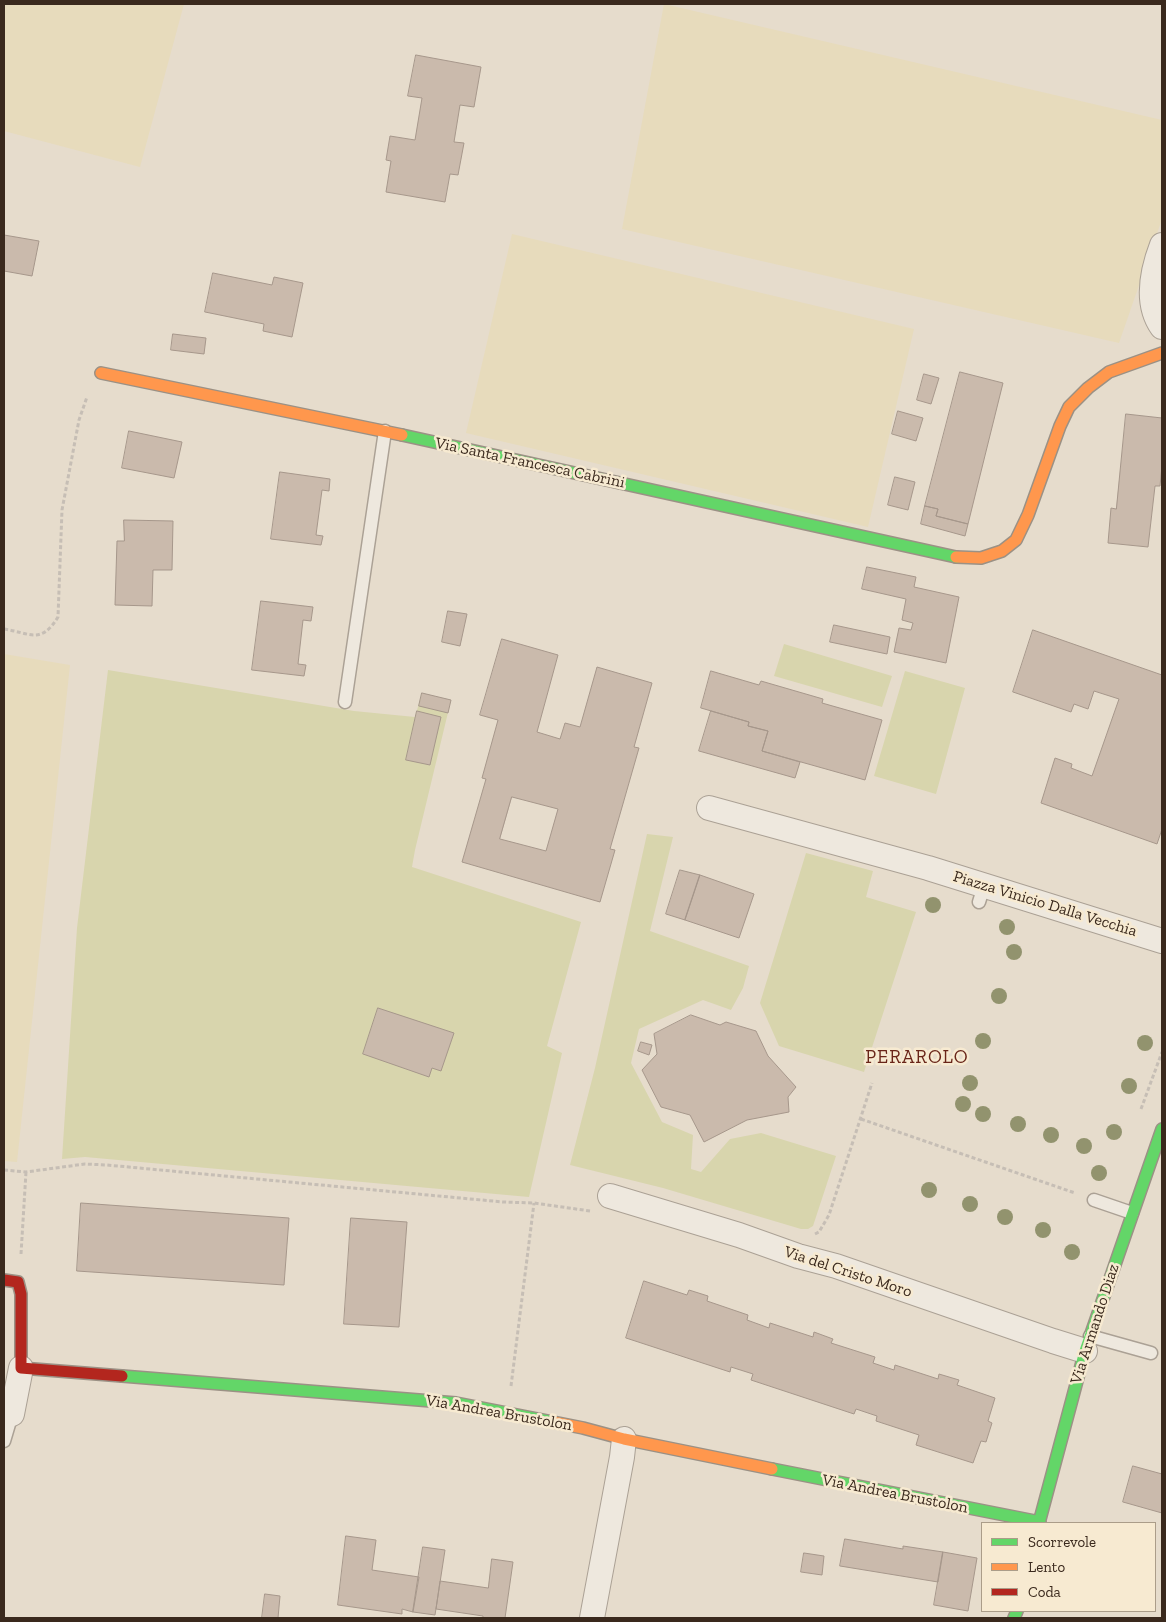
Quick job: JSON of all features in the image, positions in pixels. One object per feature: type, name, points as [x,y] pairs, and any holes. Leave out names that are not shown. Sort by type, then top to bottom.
[{"type":"street","points":[[1162,246],[1152,283],[1153,309],[1162,327]]},
{"type":"street","name":"Via Santa Francesca Cabrini","points":[[101,373],[385,431],[940,554],[963,558],[981,558],[1002,550],[1016,540],[1028,515],[1060,426],[1070,407],[1088,388],[1109,372],[1162,353]]},
{"type":"street","name":"Piazza Vinicio Dalla Vecchia","points":[[709,808],[928,868],[982,894],[1162,940]]},
{"type":"street","name":"Via Armando Diaz","points":[[1039,1522],[1088,1343],[1162,1128]]},
{"type":"street","name":"Via del Cristo Moro","points":[[602,1204],[739,1235],[798,1256],[836,1266],[1053,1341],[1088,1343]]},
{"type":"street","points":[[4,1280],[18,1282],[21,1294],[21,1368],[12,1414]]},
{"type":"street","name":"Via Andrea Brustolon","points":[[21,1368],[456,1403],[1034,1522]]},
{"type":"street","points":[[592,1618],[624,1439]]},
{"type":"lane","points":[[346,702],[385,431]]},
{"type":"lane","points":[[1094,1200],[1132,1213]]},
{"type":"lane","points":[[1088,1343],[1151,1353]]},
{"type":"lane","points":[[4,1441],[12,1414]]},
{"type":"path","points":[[4,628],[35,636],[51,629],[58,617],[62,510],[79,420],[87,394],[101,373]]},
{"type":"path","points":[[809,1236],[819,1232],[829,1215],[872,1083]]},
{"type":"path","points":[[861,1119],[1094,1200]]},
{"type":"path","points":[[4,1170],[26,1172],[84,1164],[107,1165],[493,1201],[534,1204],[602,1204]]},
{"type":"path","points":[[18,1282],[26,1172]]},
{"type":"path","points":[[510,1394],[534,1204]]},
{"type":"shaded area","points":[[4,4],[184,4],[140,167],[4,131]]},
{"type":"shaded area","points":[[664,4],[1162,120],[1162,219],[1119,343],[622,229]]},
{"type":"shaded area","points":[[512,234],[914,329],[868,527],[466,433]]},
{"type":"shaded area","points":[[784,644],[892,676],[882,707],[774,676]]},
{"type":"shaded area","points":[[4,654],[70,665],[17,1162],[4,1161]]},
{"type":"shaded area","points":[[108,670],[354,711],[415,717],[422,693],[451,700],[412,867],[581,922],[547,1046],[562,1053],[529,1197],[85,1157],[62,1159],[77,928]]},
{"type":"shaded area","points":[[905,671],[965,688],[936,794],[874,776]]},
{"type":"shaded area","points":[[647,834],[673,837],[650,931],[749,966],[743,988],[731,1010],[703,1000],[639,1029],[631,1063],[662,1122],[693,1135],[691,1169],[701,1172],[730,1139],[761,1133],[836,1156],[813,1226],[808,1229],[801,1229],[663,1188],[570,1165],[595,1068]]},
{"type":"shaded area","points":[[806,853],[873,871],[866,897],[916,912],[864,1072],[779,1046],[760,1003]]},
{"type":"building","points":[[416,55],[481,67],[474,107],[460,105],[454,142],[464,143],[458,175],[450,174],[445,202],[386,192],[391,161],[386,160],[390,136],[415,140],[422,98],[408,96]]},
{"type":"building","points":[[4,235],[39,241],[32,276],[4,271]]},
{"type":"building","points":[[213,273],[272,285],[274,277],[303,283],[292,337],[263,331],[264,324],[205,312]]},
{"type":"building","points":[[173,334],[206,338],[204,354],[171,350]]},
{"type":"building","points":[[960,372],[1003,383],[968,524],[936,516],[938,509],[925,506]]},
{"type":"building","points":[[924,374],[939,378],[931,404],[917,400]]},
{"type":"building","points":[[898,411],[923,418],[916,441],[892,434]]},
{"type":"building","points":[[1126,414],[1162,418],[1160,486],[1155,486],[1148,547],[1108,543],[1111,508],[1116,509]]},
{"type":"building","points":[[129,431],[182,442],[174,478],[122,468]]},
{"type":"building","points":[[280,472],[330,479],[329,491],[322,490],[316,535],[323,536],[321,545],[271,539]]},
{"type":"building","points":[[895,477],[915,482],[908,510],[888,505]]},
{"type":"building","points":[[925,506],[938,509],[936,516],[968,524],[965,536],[921,524]]},
{"type":"building","points":[[124,520],[173,521],[172,570],[153,570],[152,606],[115,605],[117,541],[124,541]]},
{"type":"building","points":[[867,567],[916,577],[914,587],[959,597],[946,663],[894,652],[899,628],[911,630],[913,623],[902,620],[906,599],[862,589]]},
{"type":"building","points":[[261,601],[313,607],[311,621],[303,620],[298,664],[306,665],[304,676],[252,670]]},
{"type":"building","points":[[448,611],[467,614],[460,646],[442,642]]},
{"type":"building","points":[[834,625],[890,637],[887,654],[830,642]]},
{"type":"building","points":[[1033,630],[1162,675],[1162,829],[1157,844],[1041,803],[1055,758],[1072,764],[1071,768],[1092,776],[1119,699],[1094,691],[1088,709],[1074,704],[1071,712],[1013,692]]},
{"type":"building","points":[[502,639],[558,655],[537,732],[560,739],[565,723],[580,727],[597,667],[652,683],[634,747],[639,748],[610,849],[615,850],[600,902],[462,862],[486,779],[482,778],[498,720],[480,715]],"holes":[[[512,797],[558,809],[546,851],[500,839]]]},
{"type":"building","points":[[711,671],[759,685],[761,681],[823,699],[822,703],[882,720],[865,780],[762,751],[768,731],[748,726],[749,722],[701,708]]},
{"type":"building","points":[[422,693],[451,700],[448,713],[419,706]]},
{"type":"building","points":[[417,711],[441,717],[430,765],[406,760]]},
{"type":"building","points":[[711,711],[749,722],[748,726],[768,731],[762,751],[800,762],[795,778],[699,751]]},
{"type":"building","points":[[680,870],[700,875],[685,920],[666,914]]},
{"type":"building","points":[[700,875],[754,894],[739,938],[685,920]]},
{"type":"building","points":[[378,1008],[454,1033],[441,1071],[432,1068],[429,1077],[363,1054]]},
{"type":"building","points":[[691,1015],[720,1025],[726,1022],[756,1031],[768,1056],[796,1087],[788,1097],[789,1112],[747,1120],[704,1142],[690,1115],[661,1107],[642,1070],[657,1054],[654,1034]]},
{"type":"building","points":[[641,1042],[652,1045],[649,1055],[638,1051]]},
{"type":"building","points":[[81,1203],[289,1218],[284,1285],[77,1271]]},
{"type":"building","points":[[351,1218],[407,1222],[399,1327],[344,1324]]},
{"type":"building","points":[[644,1281],[687,1295],[689,1290],[708,1296],[707,1301],[748,1315],[747,1320],[769,1328],[770,1323],[813,1337],[814,1332],[833,1339],[831,1343],[875,1357],[873,1363],[894,1370],[895,1365],[938,1379],[939,1374],[959,1380],[957,1385],[995,1398],[988,1421],[992,1423],[986,1442],[981,1441],[973,1463],[916,1445],[919,1435],[876,1421],[877,1416],[856,1409],[854,1414],[751,1380],[753,1374],[731,1367],[730,1372],[626,1338]]},
{"type":"building","points":[[1133,1466],[1162,1474],[1162,1513],[1123,1502]]},
{"type":"building","points":[[346,1536],[376,1540],[372,1570],[419,1577],[413,1612],[402,1609],[402,1614],[338,1605]]},
{"type":"building","points":[[845,1539],[903,1549],[903,1546],[943,1552],[938,1582],[840,1566]]},
{"type":"building","points":[[423,1547],[445,1550],[435,1615],[413,1612]]},
{"type":"building","points":[[943,1552],[977,1558],[968,1611],[934,1605]]},
{"type":"building","points":[[804,1553],[824,1556],[822,1575],[801,1572]]},
{"type":"building","points":[[492,1559],[513,1562],[505,1618],[483,1618],[483,1616],[436,1609],[440,1581],[488,1588]]},
{"type":"building","points":[[265,1594],[280,1596],[278,1618],[262,1618]]},
{"type":"traffic: fast","points":[[402,435],[956,557]]},
{"type":"traffic: fast","points":[[1039,1522],[1085,1351],[1162,1129]]},
{"type":"traffic: fast","points":[[122,1376],[456,1403],[553,1422]]},
{"type":"traffic: fast","points":[[772,1469],[1040,1522]]},
{"type":"traffic: fast","points":[[1014,1618],[1017,1612]]},
{"type":"traffic: slow","points":[[956,557],[981,558],[1002,551],[1016,540],[1028,515],[1060,426],[1069,407],[1088,388],[1109,372],[1162,353]]},
{"type":"traffic: slow","points":[[101,373],[402,435]]},
{"type":"traffic: slow","points":[[553,1422],[624,1439],[772,1469]]},
{"type":"traffic: jam","points":[[4,1280],[18,1282],[21,1294],[21,1368],[122,1376]]},
{"type":"district","name":"PERAROLO","points":[[917,1058]]}]
